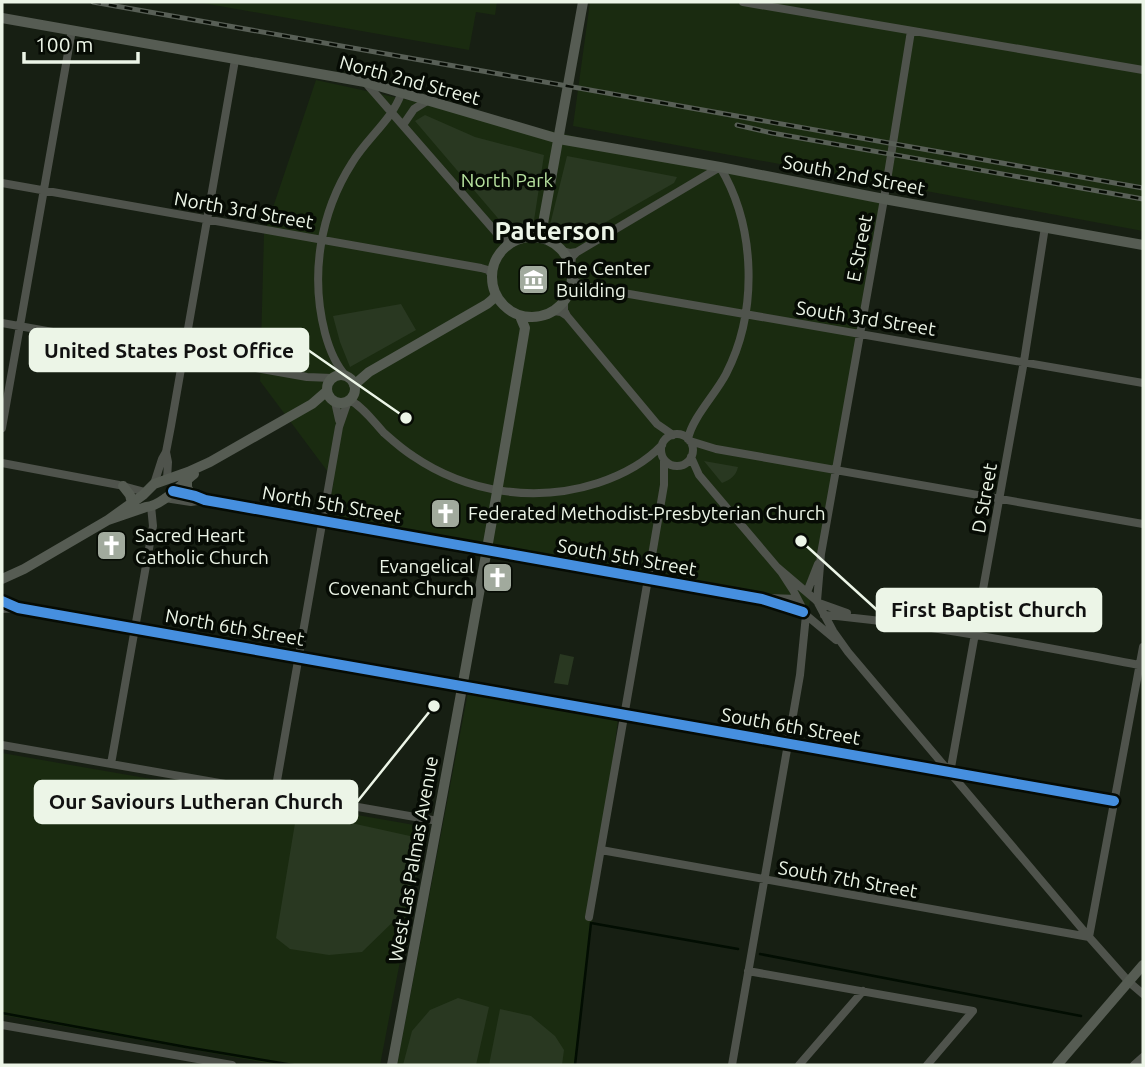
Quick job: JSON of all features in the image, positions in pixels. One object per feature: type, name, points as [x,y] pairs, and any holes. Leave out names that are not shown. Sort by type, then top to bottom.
[{"type":"main road","points":[[538,233],[559,139],[583,2]]},
{"type":"main road","name":"North 2nd Street","points":[[2,18],[365,82],[559,139]]},
{"type":"main road","name":"South 2nd Street","points":[[559,139],[1143,245]]},
{"type":"main road","points":[[538,233],[563,251],[571,271],[570,289],[564,302],[554,311],[533,317],[520,316],[499,299],[493,270],[505,244],[538,233]]},
{"type":"main road","points":[[351,382],[499,299]]},
{"type":"main road","points":[[520,316],[525,328]]},
{"type":"main road","name":"West Las Palmas Avenue","points":[[392,1065],[525,328],[533,317]]},
{"type":"main road","points":[[108,520],[150,506],[168,489],[210,462],[312,404],[322,401],[341,403],[349,400],[354,394],[351,382],[341,374],[328,383],[329,396],[335,401]]},
{"type":"main road","points":[[312,404],[327,390]]},
{"type":"main road","points":[[2,585],[24,569],[108,520],[148,489],[168,489],[210,462]]},
{"type":"main road","points":[[187,479],[187,488],[192,495]]},
{"type":"main road","points":[[121,485],[131,495],[132,503]]},
{"type":"main road","points":[[2,579],[24,569]]},
{"type":"main road","points":[[1057,1065],[1143,965]]},
{"type":"street","points":[[743,2],[1143,70]]},
{"type":"street","points":[[2,428],[72,30]]},
{"type":"street","name":"E Street","points":[[818,602],[821,554],[911,31]]},
{"type":"street","points":[[152,526],[150,506],[145,501],[166,452],[235,60]]},
{"type":"street","points":[[365,82],[505,244]]},
{"type":"street","points":[[365,411],[351,382],[334,359],[319,300],[318,269],[330,209],[345,175],[401,94]]},
{"type":"street","points":[[403,125],[414,109],[427,102]]},
{"type":"street","points":[[571,271],[572,257],[576,252],[720,167],[730,184],[743,223],[748,283],[746,314],[728,371],[690,430],[689,440],[699,475]]},
{"type":"street","name":"North 3rd Street","points":[[2,183],[481,268],[489,267],[493,270]]},
{"type":"street","name":"D Street","points":[[950,773],[1000,499],[1045,227]]},
{"type":"street","points":[[563,251],[576,252]]},
{"type":"street","name":"South 3rd Street","points":[[571,271],[583,286]]},
{"type":"street","name":"South 3rd Street","points":[[570,289],[578,285],[1143,383]]},
{"type":"street","points":[[564,302],[567,316],[657,424],[689,440],[716,449],[1143,524]]},
{"type":"street","points":[[554,311],[567,316]]},
{"type":"street","points":[[2,323],[307,377],[333,377],[334,359]]},
{"type":"street","points":[[307,377],[327,390]]},
{"type":"street","points":[[275,792],[339,426],[349,400],[365,411],[390,438],[426,465],[461,481],[497,490],[530,493],[572,490],[608,480],[641,463],[664,459]]},
{"type":"street","points":[[335,401],[339,426]]},
{"type":"street","points":[[641,463],[697,418]]},
{"type":"street","points":[[657,424],[663,443],[661,452],[664,459],[669,464],[692,469],[699,475],[780,570],[804,614],[803,658],[732,1065]]},
{"type":"street","points":[[664,485],[679,465],[692,455],[716,449]]},
{"type":"street","points":[[111,764],[152,526],[168,489],[166,452]]},
{"type":"street","points":[[589,918],[664,485],[664,459]]},
{"type":"street","points":[[2,463],[148,489]]},
{"type":"street","name":"North 5th Street","points":[[168,489],[191,502],[205,500]]},
{"type":"street","name":"North 5th Street","points":[[168,489],[205,500],[486,549]]},
{"type":"street","name":"South 5th Street","points":[[486,549],[762,599],[804,614]]},
{"type":"street","name":"E Street","points":[[807,592],[821,554]]},
{"type":"street","points":[[780,570],[818,602],[848,652]]},
{"type":"street","points":[[780,570],[787,589],[783,598]]},
{"type":"street","points":[[797,598],[807,592]]},
{"type":"street","name":"South 5th Street","points":[[762,599],[797,598]]},
{"type":"street","points":[[818,602],[863,618]]},
{"type":"street","name":"North 6th Street","points":[[2,603],[462,685]]},
{"type":"street","points":[[804,614],[848,652],[1089,937],[1143,994]]},
{"type":"street","points":[[803,658],[816,624],[825,616],[840,616],[976,636],[1140,665]]},
{"type":"street","points":[[838,637],[835,625],[840,616]]},
{"type":"street","points":[[1089,937],[1143,647]]},
{"type":"street","name":"South 6th Street","points":[[462,685],[1114,801]]},
{"type":"street","points":[[2,745],[438,821]]},
{"type":"street","name":"South 7th Street","points":[[601,850],[1089,937]]},
{"type":"street","points":[[748,971],[973,1011],[928,1065]]},
{"type":"street","points":[[799,1065],[863,991]]},
{"type":"street","points":[[2,1025],[232,1065]]},
{"type":"street","points":[[1134,1065],[1143,1057]]},
{"type":"shaded area","points":[[197,2],[497,2],[495,15],[476,12],[469,50]]},
{"type":"shaded area","points":[[590,2],[1143,2],[1143,231],[573,126]]},
{"type":"shaded area","points":[[316,80],[880,203],[809,606],[327,516],[334,480],[260,381],[264,234]]},
{"type":"shaded area","points":[[468,692],[618,719],[574,1065],[397,1065]]},
{"type":"shaded area","points":[[2,753],[426,827],[380,1065],[278,1065],[2,1015]]},
{"type":"green space","name":"North Park","points":[[425,115],[475,137],[544,155],[533,227],[508,230],[415,121]]},
{"type":"green space","points":[[567,156],[677,177],[674,183],[571,242],[549,229]]},
{"type":"green space","points":[[401,304],[416,330],[350,367],[333,316]]},
{"type":"green space","points":[[704,461],[738,467],[732,477],[722,483]]},
{"type":"green space","points":[[560,654],[574,657],[568,685],[554,683]]},
{"type":"green space","points":[[297,811],[419,838],[417,875],[398,917],[362,952],[329,955],[290,949],[276,938]]},
{"type":"green space","points":[[458,998],[489,1007],[476,1065],[403,1065],[412,1031],[430,1010]]},
{"type":"green space","points":[[500,1009],[531,1016],[555,1036],[564,1050],[562,1065],[489,1065]]},
{"type":"waterway","points":[[575,1065],[591,923],[738,949]]},
{"type":"waterway","points":[[760,954],[1081,1016]]},
{"type":"waterway","points":[[2,1013],[293,1065]]},
{"type":"railway","points":[[93,2],[1143,188]]},
{"type":"railway","points":[[737,125],[1143,199]]},
{"type":"cycle path","points":[[173,491],[205,500],[762,599],[803,612]]},
{"type":"cycle path","points":[[2,601],[18,608],[1114,801]]},
{"type":"place","name":"The Center Building","points":[[533,279]]},
{"type":"place","name":"United States Post Office","points":[[406,418]]},
{"type":"place","name":"Federated Methodist-Presbyterian Church","points":[[445,513]]},
{"type":"place","name":"First Baptist Church","points":[[801,541]]},
{"type":"place","name":"Sacred Heart Catholic Church","points":[[112,546]]},
{"type":"place","name":"Evangelical Covenant Church","points":[[497,577]]},
{"type":"place","name":"Our Saviours Lutheran Church","points":[[434,706]]},
{"type":"district","name":"Patterson","points":[[555,231]]}]
